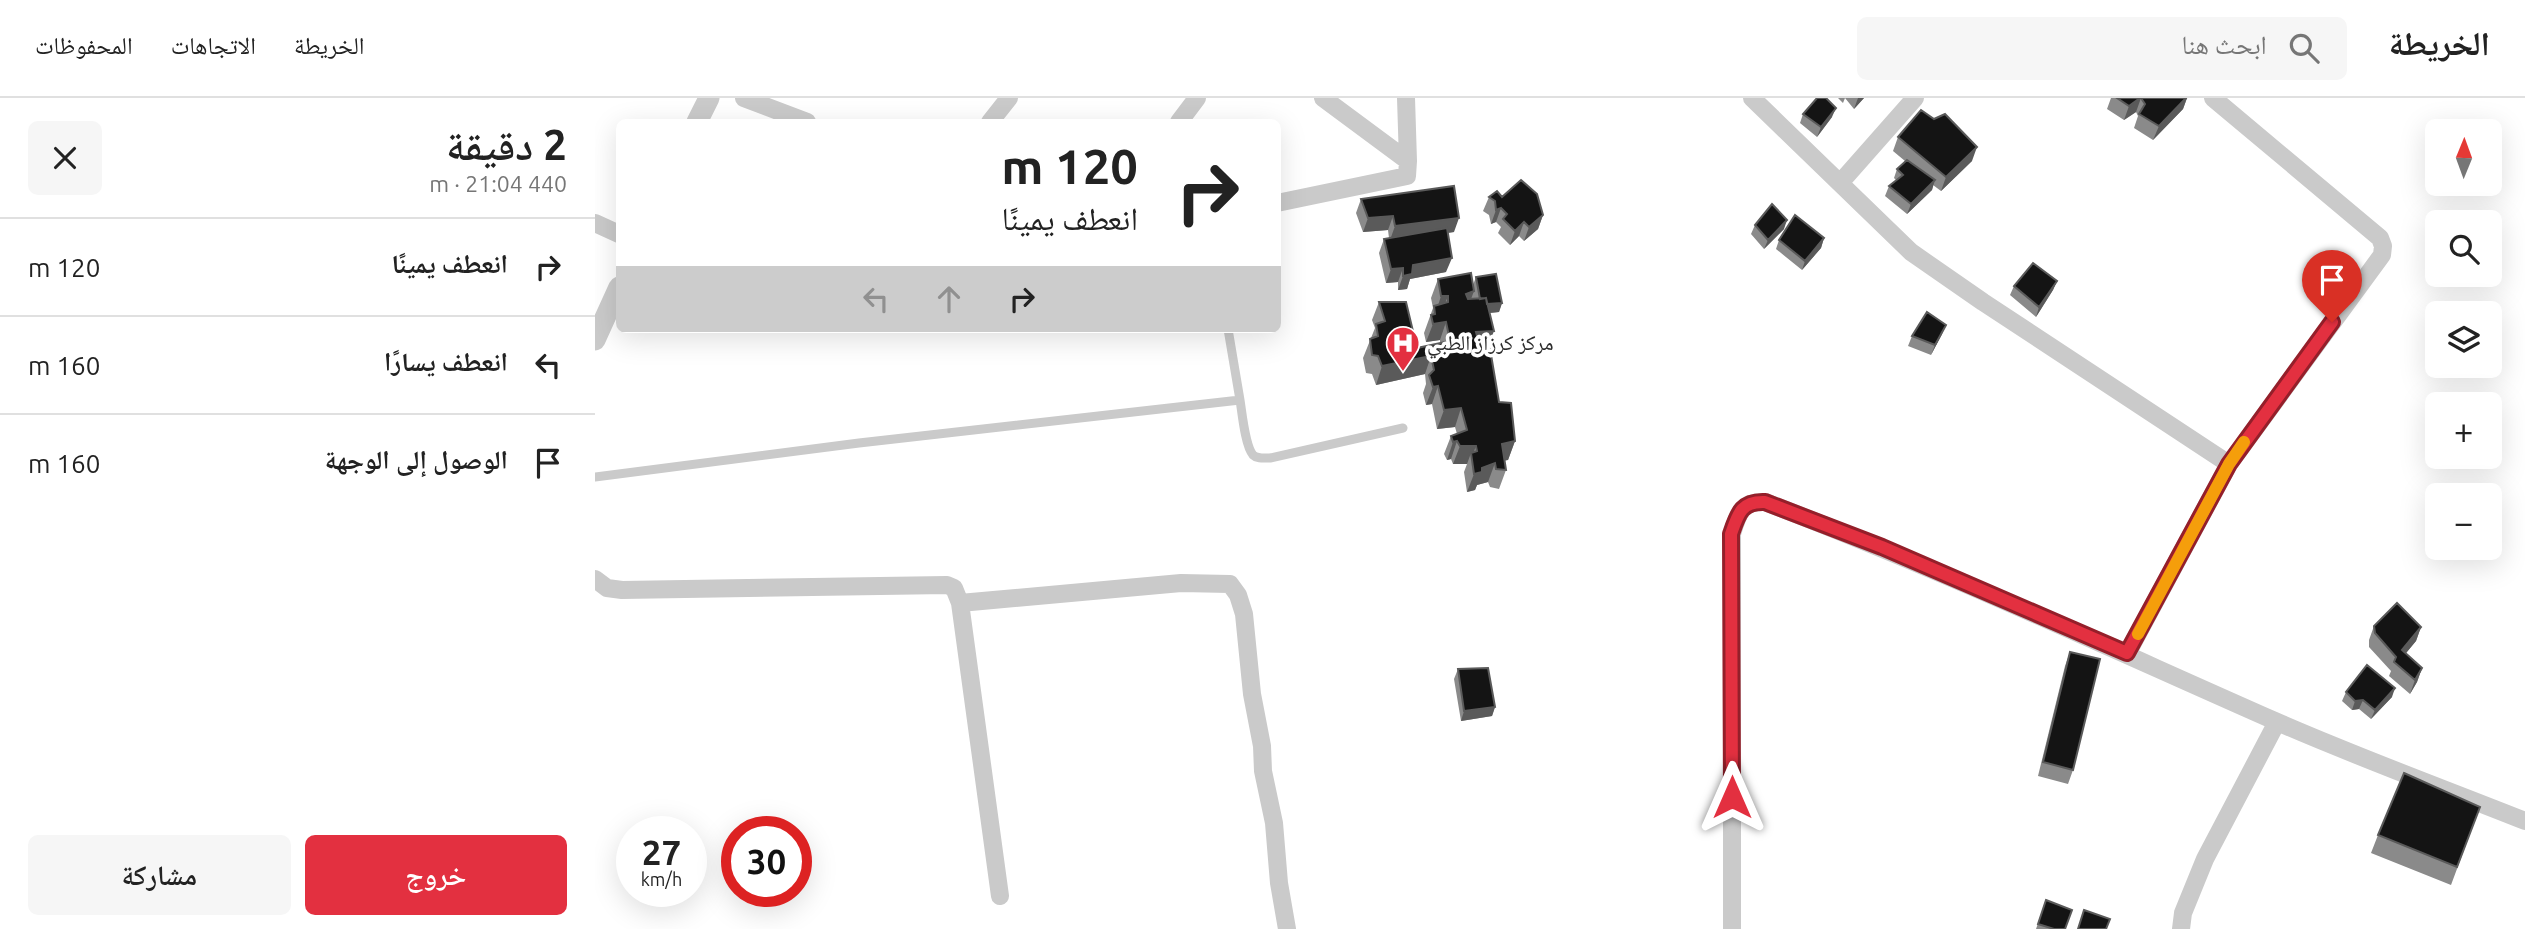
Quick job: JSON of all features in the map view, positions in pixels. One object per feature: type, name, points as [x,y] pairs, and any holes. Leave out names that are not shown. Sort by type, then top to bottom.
[{"type":"street","points":[[698,119],[709,98]]},
{"type":"street","points":[[744,98],[799,119]]},
{"type":"street","points":[[992,119],[1009,98]]},
{"type":"street","points":[[1181,119],[1197,98]]},
{"type":"street","points":[[1322,98],[1408,161]]},
{"type":"street","points":[[1281,201],[1407,176],[1406,98]]},
{"type":"street","points":[[1752,98],[1911,252],[2229,464]]},
{"type":"street","points":[[1840,183],[1915,98]]},
{"type":"street","points":[[2127,653],[2229,464],[2382,255],[2380,238],[2213,98]]},
{"type":"street","points":[[595,223],[616,232]]},
{"type":"street","points":[[595,340],[616,294]]},
{"type":"street","points":[[1732,929],[1731,534],[1738,512],[1745,505],[1765,502],[1843,532],[2127,653],[2277,722],[2525,821]]},
{"type":"street","points":[[595,579],[607,588],[622,590],[947,585],[954,588],[960,603],[1000,896]]},
{"type":"street","points":[[960,603],[1181,583],[1230,584],[1238,595],[1244,614],[1252,694],[1274,823],[1279,883],[1287,929]]},
{"type":"street","points":[[2181,929],[2183,913],[2206,859],[2277,722]]},
{"type":"lane","points":[[1229,333],[1247,441],[1255,457],[1270,458],[1403,428]]},
{"type":"lane","points":[[595,477],[1240,400]]},
{"type":"building","points":[[1817,98],[1826,98],[1836,108],[1821,127],[1803,114]]},
{"type":"building","points":[[2117,98],[2140,98],[2129,106]]},
{"type":"building","points":[[2141,98],[2186,98],[2159,126],[2139,114],[2145,104]]},
{"type":"building","points":[[1921,110],[1934,119],[1945,114],[1977,147],[1946,177],[1898,137]]},
{"type":"building","points":[[1907,160],[1935,180],[1911,204],[1889,186],[1903,175],[1897,169]]},
{"type":"building","points":[[1521,180],[1537,194],[1543,215],[1529,227],[1524,222],[1515,231],[1503,219],[1507,214],[1501,208],[1496,210],[1495,201],[1489,197],[1497,191],[1502,197]]},
{"type":"building","points":[[1454,186],[1459,218],[1395,226],[1393,216],[1368,218],[1361,199]]},
{"type":"building","points":[[1772,204],[1787,220],[1768,240],[1755,225]]},
{"type":"building","points":[[1795,215],[1824,238],[1805,261],[1779,240]]},
{"type":"building","points":[[1447,228],[1452,258],[1413,265],[1412,274],[1403,276],[1403,268],[1391,269],[1384,239]]},
{"type":"building","points":[[2033,263],[2057,281],[2039,307],[2014,286]]},
{"type":"building","points":[[1471,273],[1474,291],[1466,294],[1468,299],[1486,298],[1494,331],[1476,332],[1477,336],[1488,337],[1499,402],[1511,403],[1515,441],[1502,444],[1506,470],[1496,469],[1495,463],[1474,474],[1471,453],[1477,451],[1476,446],[1460,446],[1457,441],[1453,442],[1451,436],[1467,430],[1461,408],[1444,410],[1438,386],[1433,387],[1429,375],[1434,370],[1431,356],[1382,366],[1378,356],[1372,355],[1370,339],[1378,336],[1376,324],[1385,321],[1379,302],[1406,302],[1417,348],[1450,341],[1446,322],[1433,324],[1431,315],[1435,314],[1434,306],[1448,302],[1448,296],[1441,296],[1438,279]]},
{"type":"building","points":[[1496,274],[1502,303],[1487,304],[1486,298],[1480,299],[1476,277]]},
{"type":"building","points":[[1927,312],[1946,325],[1935,345],[1912,336]]},
{"type":"building","points":[[2397,603],[2421,627],[2402,650],[2422,668],[2415,680],[2394,662],[2396,657],[2375,633],[2374,626]]},
{"type":"building","points":[[2070,652],[2100,659],[2073,770],[2043,762]]},
{"type":"building","points":[[2367,665],[2395,688],[2375,710],[2363,700],[2355,701],[2346,692]]},
{"type":"building","points":[[1488,668],[1495,707],[1464,711],[1458,669]]},
{"type":"building","points":[[2404,773],[2480,807],[2457,867],[2378,835]]},
{"type":"building","points":[[2046,900],[2072,910],[2065,929],[2038,924]]},
{"type":"building","points":[[2084,910],[2110,919],[2106,929],[2078,929]]},
{"type":"slow traffic","points":[[2138,634],[2229,464],[2244,442]]},
{"type":"place","name":"مركز كرزاز الطبي","points":[[1403,373]]},
{"type":"route","points":[[1732,797],[1731,534],[1738,512],[1745,505],[1755,501],[1765,502],[1882,547],[2127,653],[2229,464],[2332,322]]}]
